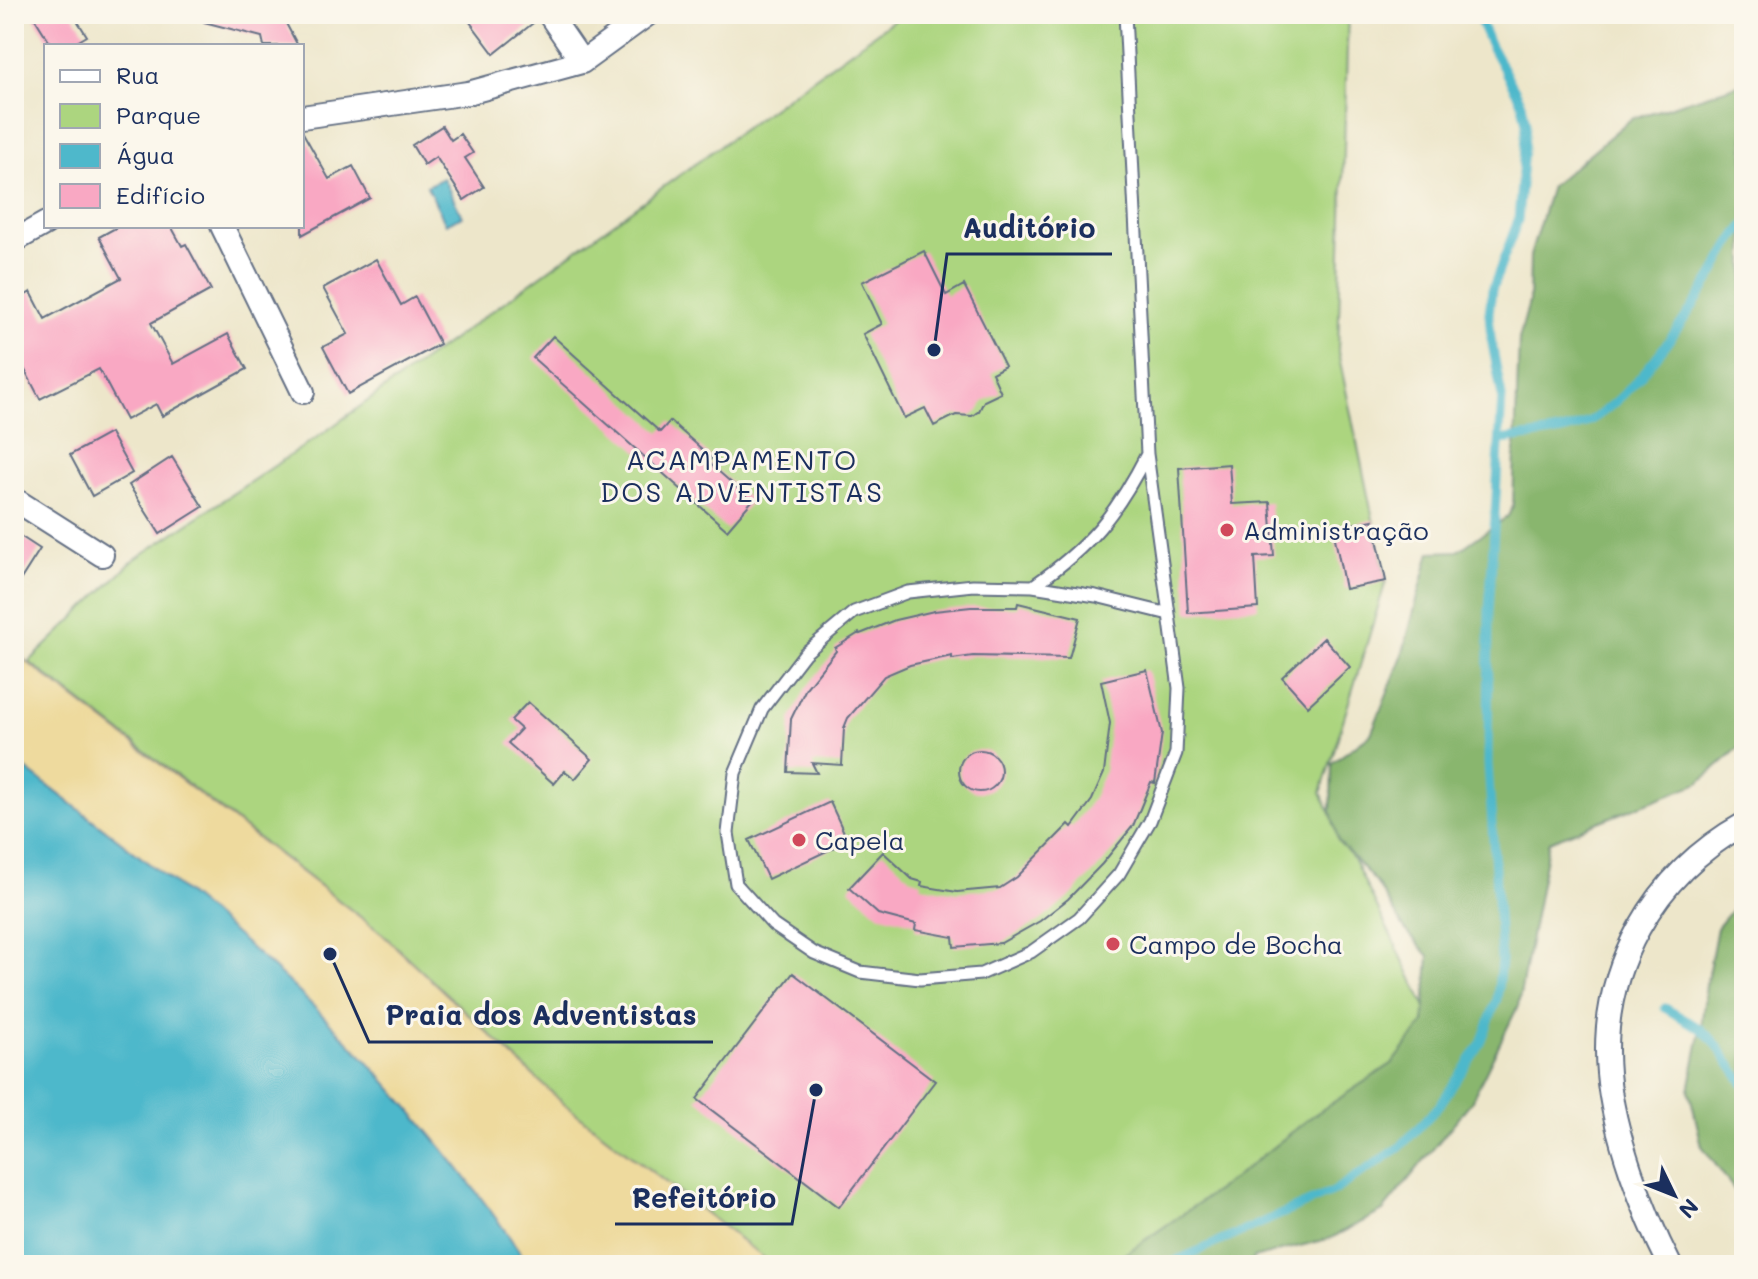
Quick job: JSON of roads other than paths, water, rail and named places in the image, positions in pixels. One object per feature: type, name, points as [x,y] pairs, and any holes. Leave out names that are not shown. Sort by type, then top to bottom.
[{"type":"street","points":[[549,14],[582,62]]},
{"type":"street","points":[[304,117],[468,93],[582,62],[648,14]]},
{"type":"street","points":[[14,241],[44,224]]},
{"type":"street","points":[[223,228],[303,392]]},
{"type":"street","points":[[14,499],[102,555]]},
{"type":"street","points":[[1670,1265],[1644,1206],[1613,1105],[1608,1075],[1610,1014],[1626,954],[1655,900],[1697,855],[1744,824]]},
{"type":"lane","points":[[1125,14],[1147,454],[1169,614],[1179,688],[1176,753],[1150,821],[1119,874],[1079,918],[1031,952],[981,974],[920,979],[860,972],[814,953],[773,925],[736,884],[728,833],[735,773],[762,709],[805,653],[854,612],[908,592],[973,585],[1033,586],[1096,596],[1169,614]]},
{"type":"lane","points":[[1033,586],[1069,560],[1101,529],[1127,493],[1147,454]]},
{"type":"water","points":[[443,178],[462,216],[446,224],[427,186]]},
{"type":"water","points":[[14,760],[178,887],[295,989],[411,1111],[484,1202],[529,1265],[14,1265]]},
{"type":"waterway","points":[[1166,1265],[1332,1192],[1399,1148],[1439,1106],[1481,1043],[1497,999],[1501,960],[1488,764],[1489,612],[1502,397],[1489,313],[1492,290],[1518,220],[1526,124],[1522,103],[1477,14]]},
{"type":"waterway","points":[[1501,440],[1579,426],[1616,401],[1635,383],[1670,339],[1744,226]]},
{"type":"waterway","points":[[1665,1008],[1701,1029],[1714,1041],[1744,1084]]},
{"type":"place","name":"Auditório","points":[[934,350]]},
{"type":"place","name":"Administração","points":[[1227,530]]},
{"type":"place","name":"Capela","points":[[799,840]]},
{"type":"place","name":"Campo de Bocha","points":[[1113,944]]},
{"type":"place","name":"Praia dos Adventistas","points":[[330,954]]},
{"type":"place","name":"Refeitório","points":[[816,1090]]},
{"type":"district","name":"ACAMPAMENTO DOS ADVENTISTAS","points":[[742,475]]}]
